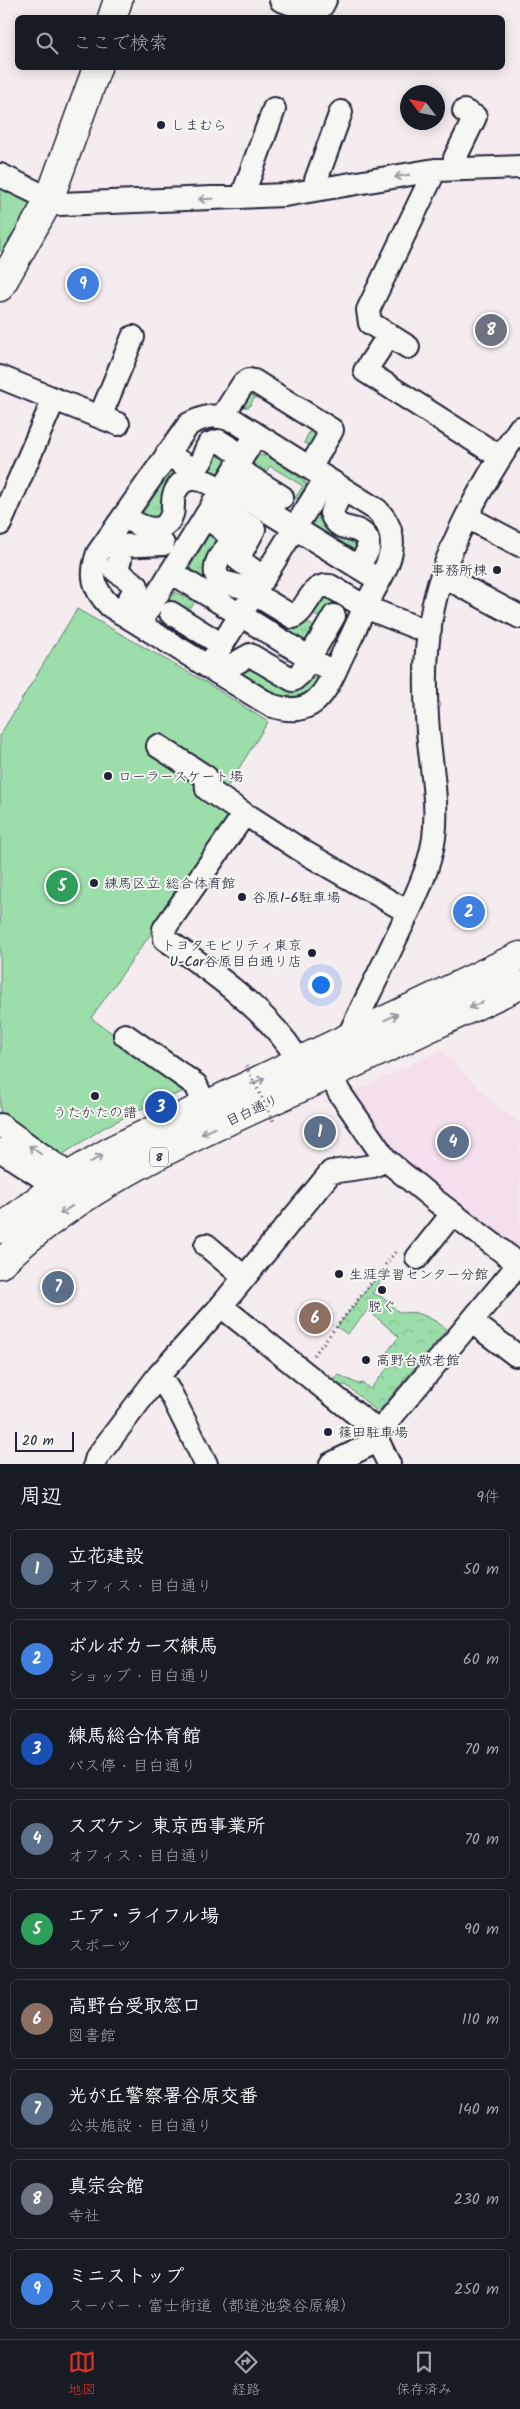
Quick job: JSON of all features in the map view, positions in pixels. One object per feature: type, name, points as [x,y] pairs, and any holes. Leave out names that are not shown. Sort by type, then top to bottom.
[{"type":"main road","points":[[113,15],[118,0]]},
{"type":"main road","points":[[0,287],[49,200],[95,70]]},
{"type":"main road","name":"目白通り","points":[[0,1229],[70,1175],[114,1149],[520,956]]},
{"type":"main road","name":"目白通り","points":[[0,1264],[52,1220],[98,1189],[201,1134],[520,985]]},
{"type":"street","points":[[281,0],[310,12],[322,6],[325,0]]},
{"type":"street","points":[[242,197],[274,110]]},
{"type":"street","points":[[408,347],[370,323],[368,310],[445,169],[455,158],[475,117],[464,111]]},
{"type":"street","points":[[317,189],[316,180],[341,112]]},
{"type":"street","points":[[0,175],[60,204],[285,194],[445,169],[520,167]]},
{"type":"street","points":[[388,335],[365,371],[500,457]]},
{"type":"street","points":[[0,377],[109,421],[133,337]]},
{"type":"street","points":[[222,417],[243,384],[250,380],[332,430],[326,478],[331,513],[339,526],[357,530],[368,540],[368,550],[358,567]]},
{"type":"street","points":[[0,524],[54,399]]},
{"type":"street","points":[[204,417],[222,417],[235,421],[256,434],[377,510],[387,520],[394,544],[327,689],[316,702],[300,710],[284,710],[270,705],[110,606],[99,595],[94,582],[93,567],[98,553],[114,542],[124,516],[189,424],[204,417]]},
{"type":"street","points":[[331,1464],[367,1446],[520,1264],[452,1214],[386,1160],[339,1092],[332,1074],[408,912],[429,861],[434,838],[436,802],[426,717],[426,670],[435,598],[467,517],[500,457],[520,428]]},
{"type":"street","points":[[130,618],[171,572],[256,434]]},
{"type":"street","points":[[166,454],[190,468],[201,463],[209,444],[219,442],[224,486],[226,532],[230,546],[216,566],[216,575],[222,582],[243,587],[259,585]]},
{"type":"street","points":[[124,516],[142,527],[154,529],[165,524],[172,514],[174,495],[183,482],[195,477],[200,478],[224,486],[379,580]]},
{"type":"street","points":[[213,670],[222,645],[326,478]]},
{"type":"street","points":[[224,486],[274,485]]},
{"type":"street","points":[[467,517],[520,545]]},
{"type":"street","points":[[114,542],[150,550]]},
{"type":"street","points":[[114,542],[120,560],[115,570],[137,587],[130,618]]},
{"type":"street","points":[[171,572],[334,673]]},
{"type":"street","points":[[443,576],[520,617]]},
{"type":"street","points":[[259,585],[293,617],[298,615],[315,590],[324,585],[330,586],[365,607],[415,627],[430,629]]},
{"type":"street","points":[[186,616],[222,645]]},
{"type":"street","points":[[213,670],[250,656],[293,680],[310,658],[324,621]]},
{"type":"street","points":[[158,746],[206,777],[207,789],[243,812],[246,816],[408,912]]},
{"type":"street","points":[[246,816],[164,929],[165,939],[206,968],[249,1004],[291,1047],[299,1062]]},
{"type":"street","points":[[125,1035],[196,1085],[205,1105]]},
{"type":"street","points":[[0,1125],[70,1175]]},
{"type":"street","points":[[0,1150],[40,1176]]},
{"type":"street","points":[[95,1464],[97,1457],[159,1375],[221,1306],[331,1172],[373,1166],[386,1160]]},
{"type":"street","points":[[408,1253],[452,1214]]},
{"type":"street","points":[[206,1245],[244,1277]]},
{"type":"street","points":[[221,1306],[370,1425],[389,1464]]},
{"type":"street","points":[[472,1322],[516,1355]]},
{"type":"street","points":[[159,1375],[171,1394],[206,1464]]},
{"type":"path","points":[[246,1066],[274,1124]]},
{"type":"path","points":[[301,1371],[408,1253]]},
{"type":"shaded area","points":[[441,1050],[495,1104],[520,1123],[520,1247],[514,1248],[398,1161],[355,1091]]},
{"type":"green space","points":[[0,186],[30,204],[2,252],[0,250]]},
{"type":"green space","points":[[250,391],[318,432],[311,445],[304,443],[310,430],[255,397],[249,407],[244,407],[242,403]]},
{"type":"green space","points":[[209,451],[229,455],[215,477],[204,473],[158,522],[139,519],[176,463]]},
{"type":"green space","points":[[259,455],[267,456],[305,481],[306,486],[298,499],[295,498],[303,486],[270,466],[263,478],[249,469]]},
{"type":"green space","points":[[318,513],[358,536],[358,552],[314,526],[313,522]]},
{"type":"green space","points":[[213,528],[222,535],[210,583],[192,571],[190,567]]},
{"type":"green space","points":[[175,592],[195,602],[186,615],[207,646],[200,647],[160,622],[159,615]]},
{"type":"green space","points":[[319,593],[337,597],[324,618],[322,619],[311,613],[305,621],[316,628],[309,644],[258,612],[261,608],[296,630]]},
{"type":"green space","name":"練馬区立 総合体育館","points":[[77,609],[207,683],[268,722],[224,792],[243,804],[91,1018],[190,1089],[153,1103],[105,1127],[40,1169],[0,1142],[0,735]]},
{"type":"green space","points":[[250,661],[309,671],[316,675],[316,681],[307,691],[297,696],[287,697],[277,694],[237,669]]},
{"type":"green space","points":[[378,1276],[381,1280],[372,1294],[387,1300],[400,1312],[420,1314],[447,1329],[378,1412],[346,1385],[335,1386],[331,1383],[333,1378],[339,1375],[358,1384],[363,1383],[370,1389],[392,1363],[384,1356],[399,1337],[368,1310],[347,1334],[337,1327]]},
{"type":"place","name":"しまむら","points":[[161,125]]},
{"type":"place","name":"ミニストップ","points":[[83,284]]},
{"type":"place","name":"真宗会館","points":[[491,330]]},
{"type":"place","name":"事務所棟","points":[[497,570]]},
{"type":"place","name":"ローラースケート場","points":[[108,776]]},
{"type":"place","name":"練馬区立 総合体育館","points":[[94,883]]},
{"type":"place","name":"エア・ライフル場","points":[[62,886]]},
{"type":"place","name":"谷原1-6駐車場","points":[[242,897]]},
{"type":"place","name":"ボルボカーズ練馬","points":[[469,912]]},
{"type":"place","name":"トヨタモビリティ東京 U-Car谷原目白通り店","points":[[312,953]]},
{"type":"place","name":"うたかたの譜","points":[[95,1096]]},
{"type":"place","name":"練馬総合体育館","points":[[161,1107]]},
{"type":"place","name":"立花建設","points":[[320,1132]]},
{"type":"place","name":"スズケン 東京西事業所","points":[[453,1142]]},
{"type":"place","name":"生涯学習センター分館","points":[[339,1274]]},
{"type":"place","name":"光が丘警察署谷原交番","points":[[58,1287]]},
{"type":"place","name":"脱ぐ","points":[[382,1290]]},
{"type":"place","name":"高野台受取窓口","points":[[315,1318]]},
{"type":"place","name":"高野台敬老館","points":[[366,1360]]},
{"type":"place","name":"篠田駐車場","points":[[328,1432]]}]
